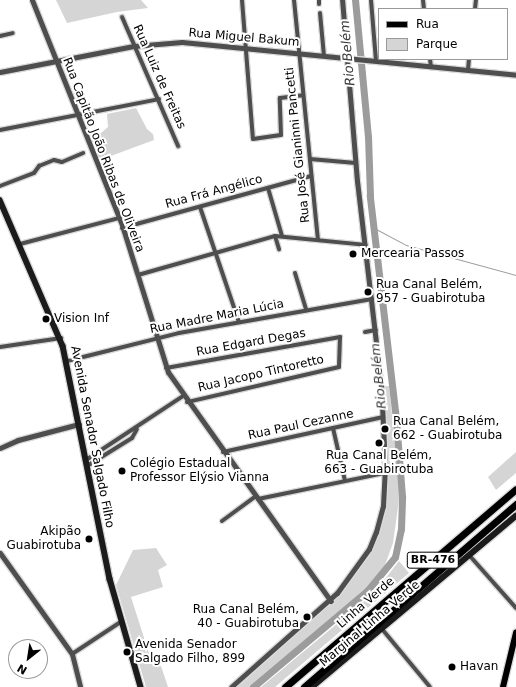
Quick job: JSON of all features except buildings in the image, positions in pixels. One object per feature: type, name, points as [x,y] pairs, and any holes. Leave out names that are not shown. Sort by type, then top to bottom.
[{"type":"highway","name":"Linha Verde","points":[[285,687],[516,489]]},
{"type":"highway","name":"Linha Verde","points":[[304,687],[516,504]]},
{"type":"main road","name":"Avenida Senador Salgado Filho","points":[[0,200],[61,338],[67,361],[107,566],[141,687]]},
{"type":"main road","name":"Marginal Linha Verde","points":[[312,687],[516,516]]},
{"type":"main road","points":[[503,687],[516,633]]},
{"type":"street","name":"Rua Capitão João Ribas de Oliveira","points":[[32,0],[76,115],[119,218],[158,338],[166,368],[187,402],[257,497],[330,601]]},
{"type":"street","points":[[242,0],[253,139],[281,135],[280,98],[303,95]]},
{"type":"street","name":"Rua José Gianinni Pancetti","points":[[294,0],[318,240]]},
{"type":"street","points":[[231,687],[330,601],[353,573],[373,540],[381,515],[385,473],[383,417],[376,330],[356,163],[349,58],[342,0]]},
{"type":"street","points":[[371,0],[373,61]]},
{"type":"street","points":[[320,13],[324,56]]},
{"type":"street","name":"Rua Luiz de Freitas","points":[[122,17],[178,146]]},
{"type":"street","points":[[0,36],[13,33]]},
{"type":"street","name":"Rua Miguel Bakum","points":[[0,72],[134,46],[188,42],[516,75]]},
{"type":"street","points":[[430,60],[431,66]]},
{"type":"street","points":[[468,70],[469,60]]},
{"type":"street","points":[[0,130],[158,99]]},
{"type":"street","points":[[0,186],[34,173],[39,166],[54,160],[62,162],[83,153]]},
{"type":"street","points":[[310,159],[356,163]]},
{"type":"street","name":"Rua Frá Angélico","points":[[122,228],[311,176]]},
{"type":"street","points":[[268,188],[282,236]]},
{"type":"street","points":[[200,207],[239,322]]},
{"type":"street","points":[[20,244],[119,218]]},
{"type":"street","points":[[138,275],[275,236],[366,245]]},
{"type":"street","points":[[275,236],[279,249]]},
{"type":"street","points":[[295,273],[306,310]]},
{"type":"street","name":"Rua Madre Maria Lúcia","points":[[67,361],[158,338],[239,322],[372,299]]},
{"type":"street","points":[[365,332],[376,330]]},
{"type":"street","name":"Rua Jacopo Tintoretto","points":[[187,402],[339,367],[340,337]]},
{"type":"street","name":"Rua Edgard Degas","points":[[166,368],[340,337]]},
{"type":"street","points":[[0,347],[61,338]]},
{"type":"street","points":[[86,463],[132,438],[138,427],[183,396]]},
{"type":"street","name":"Rua Paul Cezanne","points":[[223,452],[383,417]]},
{"type":"street","points":[[0,448],[22,439],[79,424]]},
{"type":"street","points":[[333,428],[345,481]]},
{"type":"street","points":[[222,521],[257,497],[385,473]]},
{"type":"street","points":[[0,553],[72,654],[80,687]]},
{"type":"street","points":[[470,554],[516,608]]},
{"type":"street","points":[[72,654],[122,621]]},
{"type":"street","points":[[382,629],[430,687]]},
{"type":"green space","points":[[56,0],[141,0],[148,8],[117,12],[67,23]]},
{"type":"green space","points":[[136,108],[147,129],[153,134],[154,140],[100,160],[93,146],[91,133],[101,133],[108,127],[107,114]]},
{"type":"green space","points":[[384,386],[389,386],[400,493],[393,543],[385,565],[366,589],[250,687],[236,687],[333,602],[348,583],[375,543],[385,514],[388,481]]},
{"type":"green space","points":[[516,452],[516,473],[496,490],[488,477]]},
{"type":"green space","points":[[156,548],[167,565],[158,570],[163,587],[131,597],[153,666],[161,666],[168,687],[146,687],[116,585],[133,550]]},
{"type":"green space","points":[[399,561],[409,573],[275,687],[261,687],[374,593]]},
{"type":"waterway","name":"Rio Belém","points":[[253,687],[367,591],[395,557],[401,529],[402,496],[396,419],[370,196],[368,137],[355,0]]},
{"type":"waterway","points":[[374,228],[406,245],[516,275]]},
{"type":"place","name":"Mercearia Passos","points":[[353,254]]},
{"type":"place","name":"Rua Canal Belém, 957 - Guabirotuba","points":[[368,292]]},
{"type":"place","name":"Vision Inf","points":[[46,319]]},
{"type":"place","name":"Rua Canal Belém, 662 - Guabirotuba","points":[[385,429]]},
{"type":"place","name":"Rua Canal Belém, 663 - Guabirotuba","points":[[379,443]]},
{"type":"place","name":"Colégio Estadual Professor Elýsio Vianna","points":[[122,471]]},
{"type":"place","name":"Akipão Guabirotuba","points":[[89,539]]},
{"type":"place","name":"Rua Canal Belém, 40 - Guabirotuba","points":[[307,617]]},
{"type":"place","name":"Avenida Senador Salgado Filho, 899","points":[[127,652]]},
{"type":"place","name":"Havan","points":[[452,667]]}]
